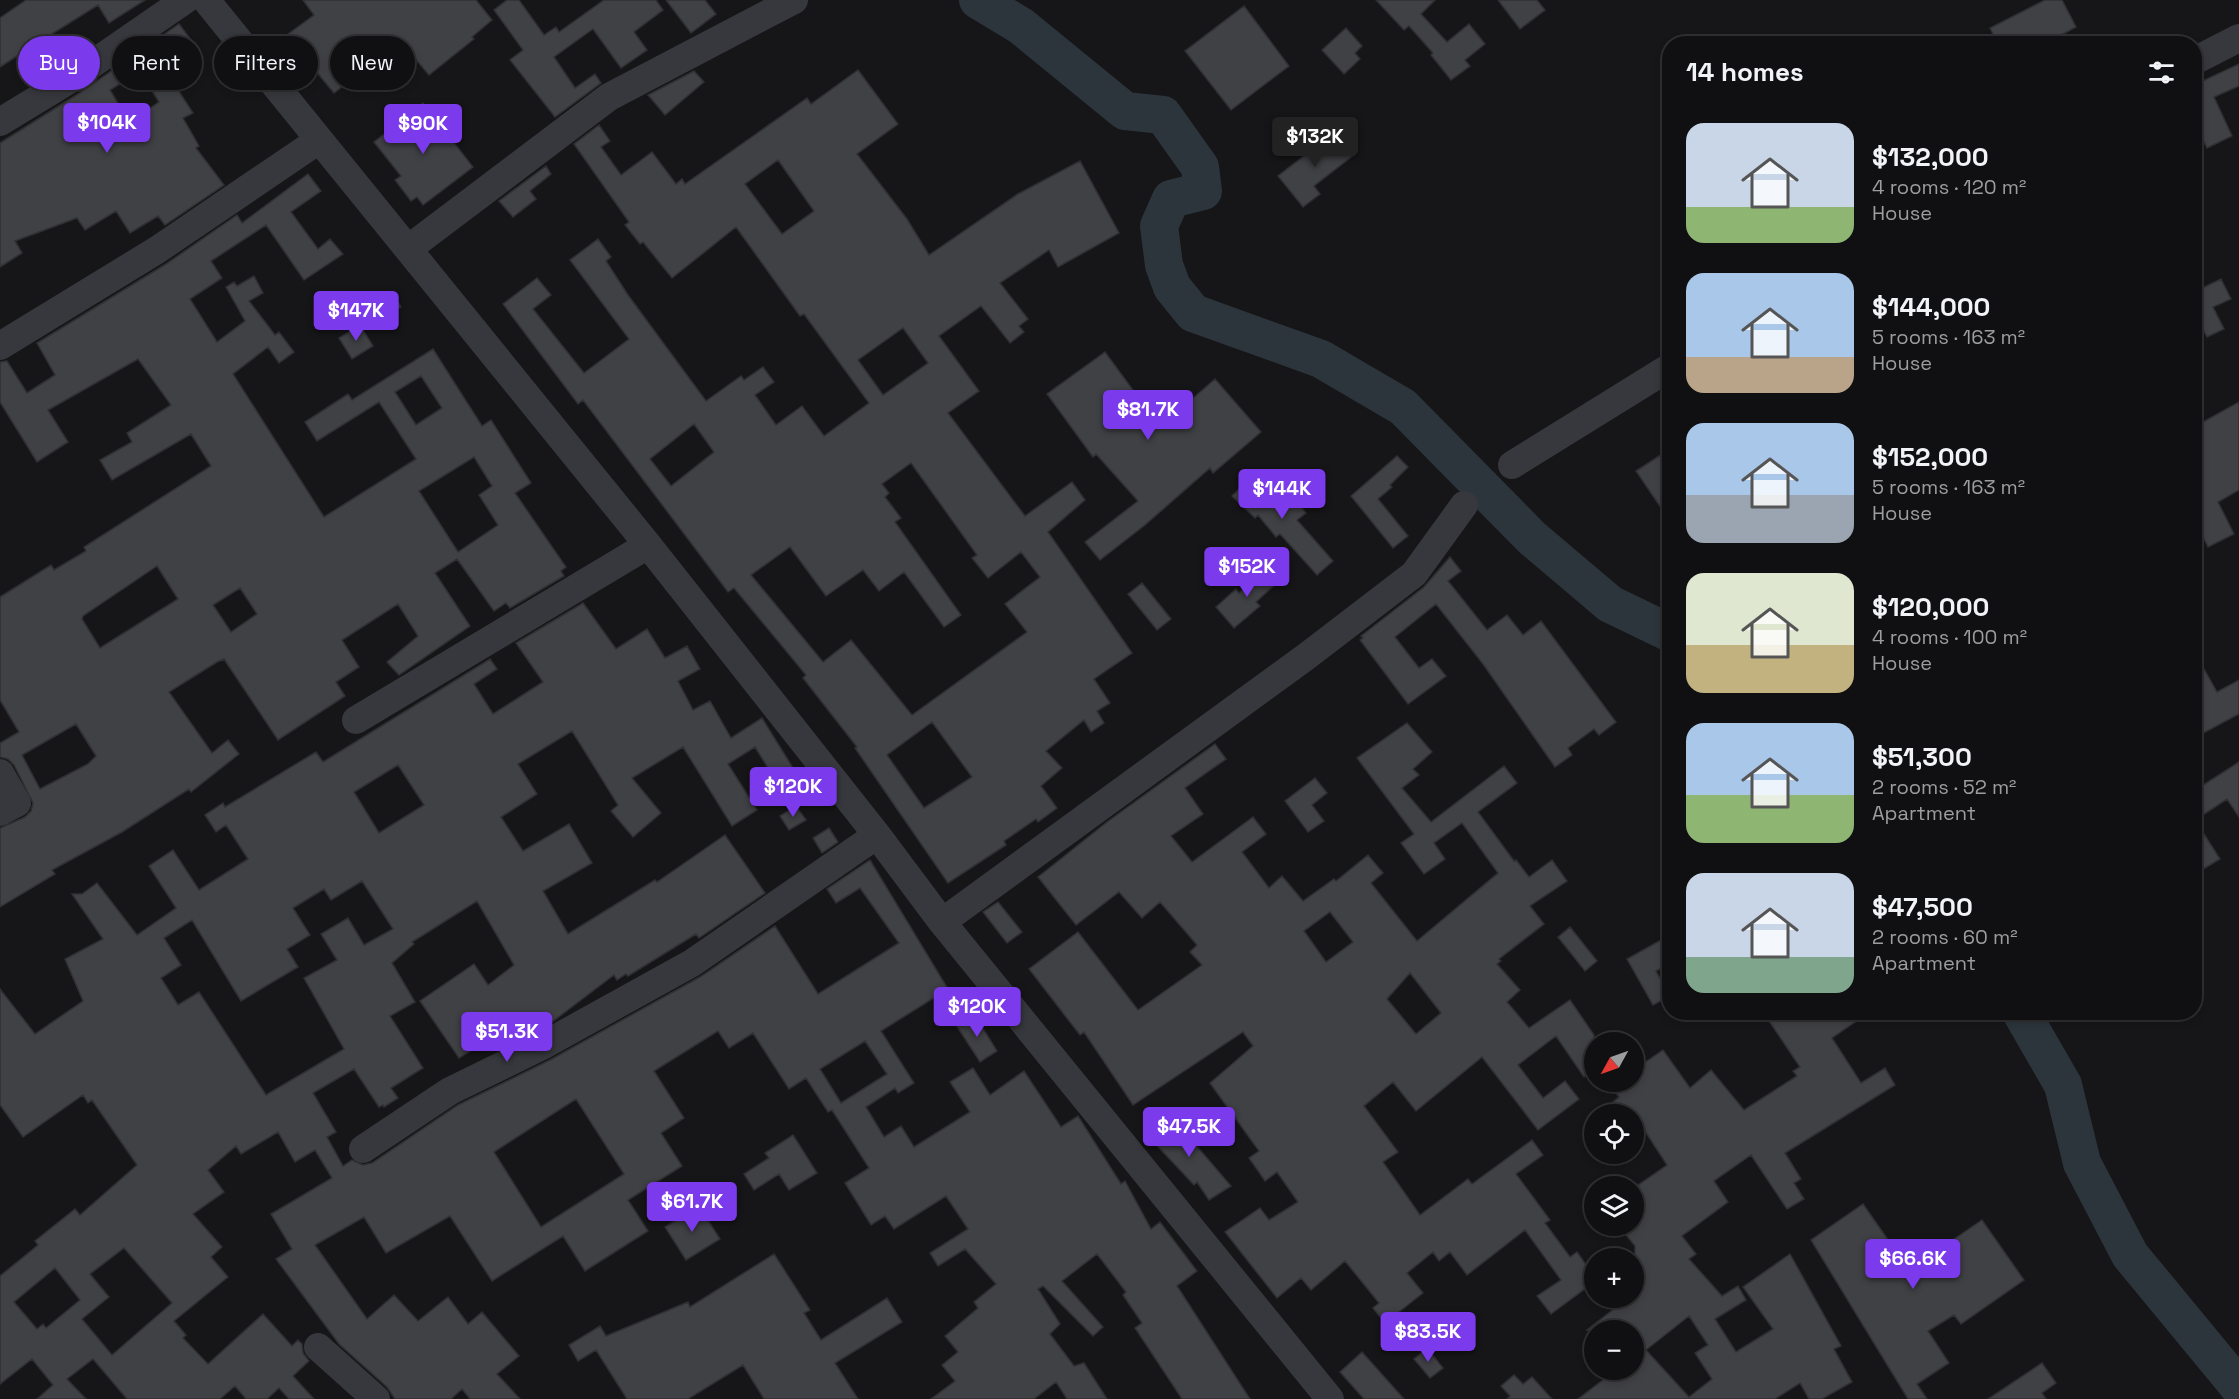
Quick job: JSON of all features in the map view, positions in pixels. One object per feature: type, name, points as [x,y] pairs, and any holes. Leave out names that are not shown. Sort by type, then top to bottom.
[{"type":"street","points":[[0,122],[69,80],[185,0]]},
{"type":"street","points":[[206,0],[648,546],[877,835],[942,922],[1330,1399]]},
{"type":"street","points":[[408,249],[609,98],[795,0]]},
{"type":"street","points":[[2202,57],[2239,38]]},
{"type":"street","points":[[0,346],[157,250],[319,140]]},
{"type":"street","points":[[1512,465],[1662,372]]},
{"type":"street","points":[[942,922],[1307,656],[1414,574],[1464,506]]},
{"type":"street","points":[[356,720],[648,546]]},
{"type":"street","points":[[0,773],[17,803],[0,812]]},
{"type":"street","points":[[363,1149],[450,1091],[542,1046],[692,963],[877,835]]},
{"type":"street","points":[[318,1347],[376,1399]]},
{"type":"building","points":[[26,0],[145,0],[109,23],[98,5],[51,36],[18,36],[18,55],[0,67],[0,18]]},
{"type":"building","points":[[303,0],[476,0],[492,20],[472,37],[474,39],[429,75],[415,58],[415,36],[330,36],[330,88],[318,74],[318,36],[287,35],[314,15]]},
{"type":"building","points":[[507,0],[519,0],[544,35],[556,27],[559,32],[604,0],[656,0],[663,10],[634,32],[647,50],[621,68],[593,29],[554,57],[575,88],[595,74],[601,83],[555,117],[510,60],[523,50],[494,10]]},
{"type":"building","points":[[666,0],[705,0],[716,14],[691,33]]},
{"type":"building","points":[[1376,0],[1435,0],[1421,14],[1447,42],[1469,24],[1485,44],[1465,60],[1470,66],[1451,80],[1431,55],[1433,53],[1409,26],[1404,30]]},
{"type":"building","points":[[1498,0],[1537,0],[1545,10],[1520,29]]},
{"type":"building","points":[[2045,0],[2062,0],[2076,27],[2060,36],[1994,36],[1990,28]]},
{"type":"building","points":[[1244,6],[1289,66],[1231,110],[1185,51]]},
{"type":"building","points":[[179,24],[188,36],[162,36]]},
{"type":"building","points":[[1346,28],[1362,46],[1355,53],[1360,59],[1344,74],[1322,50]]},
{"type":"building","points":[[2239,64],[2239,86],[2214,97],[2232,136],[2207,148],[2202,138],[2202,81]]},
{"type":"building","points":[[112,70],[112,89],[110,90],[129,122],[159,102],[152,90],[178,90],[193,113],[183,118],[199,146],[196,148],[224,185],[165,225],[158,216],[130,233],[116,211],[85,230],[77,218],[15,241],[22,253],[0,267],[0,143],[84,90],[100,90],[100,79]]},
{"type":"building","points":[[858,70],[898,124],[857,154],[907,219],[929,255],[1018,194],[1080,161],[1119,233],[1058,267],[1049,250],[1000,283],[1028,319],[1019,326],[1024,332],[1010,343],[981,306],[939,336],[979,391],[948,413],[1025,516],[1072,482],[1085,500],[1048,532],[1132,653],[1094,679],[1110,703],[1097,711],[1104,723],[1091,732],[1084,720],[1046,751],[1062,768],[1041,786],[1057,808],[1038,822],[1036,819],[1004,841],[1006,845],[948,883],[855,748],[857,747],[803,678],[806,675],[734,588],[728,592],[583,400],[578,404],[503,304],[537,278],[551,295],[533,309],[584,373],[629,339],[570,260],[598,239],[611,257],[606,261],[628,295],[706,401],[741,376],[744,380],[763,367],[774,382],[755,395],[776,425],[802,406],[824,436],[869,403],[804,314],[800,316],[736,227],[672,278],[643,242],[640,244],[625,225],[629,222],[574,144],[599,125],[610,141],[601,147],[621,175],[652,152],[676,184],[682,179],[685,184],[807,98],[811,104]],"holes":[[[778,160],[814,211],[782,234],[745,184]],[[903,328],[928,363],[883,395],[858,360]],[[694,424],[714,452],[671,486],[650,459]],[[911,463],[977,555],[972,558],[988,578],[1021,552],[1040,577],[1005,604],[1027,632],[912,715],[851,640],[823,662],[751,575],[790,547],[826,596],[863,570],[879,591],[904,572],[944,627],[961,615],[895,522],[901,518],[885,497],[889,493],[882,484]],[[932,722],[972,777],[924,808],[887,755]]]},
{"type":"building","points":[[694,71],[704,82],[665,115],[648,95]]},
{"type":"building","points":[[423,103],[473,167],[423,205],[417,197],[411,201],[395,180],[401,176],[374,142]]},
{"type":"building","points":[[1335,132],[1354,155],[1314,186],[1320,194],[1303,207],[1278,176]]},
{"type":"building","points":[[546,166],[551,174],[530,191],[536,199],[513,217],[499,201]]},
{"type":"building","points":[[308,174],[321,191],[291,212],[318,249],[330,239],[343,254],[304,280],[266,225],[211,261],[222,278],[190,299],[217,342],[245,321],[226,287],[234,282],[237,286],[254,276],[263,293],[249,301],[275,335],[279,332],[294,352],[279,363],[268,347],[233,374],[324,517],[416,459],[379,402],[317,441],[305,422],[348,394],[352,400],[433,349],[482,426],[491,420],[531,483],[515,493],[566,567],[561,571],[564,576],[510,608],[506,603],[494,611],[457,559],[435,573],[470,626],[399,675],[387,662],[418,636],[398,604],[342,640],[359,667],[336,682],[345,696],[278,740],[224,659],[217,662],[169,692],[212,753],[228,740],[239,754],[191,792],[189,789],[122,832],[52,870],[55,874],[0,907],[0,828],[25,817],[31,811],[33,803],[14,765],[8,759],[0,757],[0,743],[19,732],[0,700],[0,597],[51,565],[54,570],[86,551],[84,547],[211,466],[191,434],[112,480],[100,460],[132,442],[127,433],[171,405],[138,359],[48,410],[68,442],[37,462],[0,402],[0,362],[7,361],[27,393],[55,375],[37,343],[166,264],[237,215],[242,223]],"holes":[[[421,376],[442,408],[416,425],[395,392]],[[474,457],[492,486],[479,495],[498,525],[458,552],[419,491]],[[157,566],[178,599],[100,648],[82,619],[83,616]],[[240,588],[257,614],[231,632],[213,605]],[[76,724],[96,756],[88,764],[40,789],[22,755]]]},
{"type":"building","points":[[2221,279],[2231,299],[2213,307],[2224,329],[2207,337],[2202,328],[2202,288]]},
{"type":"building","points":[[393,293],[401,307],[388,315],[379,302]]},
{"type":"building","points":[[360,325],[373,346],[352,359],[339,338]]},
{"type":"building","points":[[1105,352],[1160,427],[1215,379],[1261,432],[1213,473],[1210,468],[1145,525],[1100,560],[1085,542],[1138,501],[1096,454],[1093,457],[1047,394]]},
{"type":"building","points":[[2239,402],[2239,490],[2218,502],[2234,534],[2208,547],[2202,535],[2202,423]]},
{"type":"building","points":[[1662,454],[1662,509],[1636,471]]},
{"type":"building","points":[[1397,456],[1408,467],[1390,485],[1392,487],[1378,499],[1408,536],[1393,548],[1351,496]]},
{"type":"building","points":[[1256,472],[1285,501],[1292,495],[1306,513],[1297,520],[1333,561],[1317,575],[1280,534],[1276,537],[1258,515],[1255,518],[1232,496]]},
{"type":"building","points":[[1450,557],[1461,571],[1448,581],[1487,630],[1507,615],[1523,635],[1541,621],[1616,722],[1599,735],[1594,729],[1568,748],[1572,755],[1555,767],[1483,664],[1436,604],[1395,637],[1419,668],[1432,659],[1446,676],[1408,704],[1360,640],[1363,638],[1361,636],[1424,587]]},
{"type":"building","points":[[1267,567],[1280,580],[1256,602],[1260,606],[1234,628],[1216,607],[1236,589],[1239,593]]},
{"type":"building","points":[[1142,583],[1171,619],[1157,630],[1128,594]]},
{"type":"building","points":[[583,603],[616,649],[647,629],[665,658],[687,646],[700,669],[678,681],[693,710],[710,701],[731,738],[762,718],[793,768],[775,779],[755,747],[728,764],[757,810],[732,826],[683,747],[632,778],[661,813],[633,837],[611,811],[618,805],[572,731],[518,764],[537,794],[501,817],[523,851],[569,824],[592,863],[543,891],[568,934],[655,880],[657,882],[725,835],[765,893],[699,938],[696,934],[628,976],[626,974],[617,980],[614,975],[552,1022],[530,1033],[522,1023],[496,1041],[493,1037],[459,1058],[420,1001],[474,964],[488,985],[514,965],[477,901],[412,942],[414,944],[392,963],[415,1002],[390,1016],[423,1068],[391,1088],[398,1098],[384,1107],[383,1105],[379,1107],[354,1069],[313,1093],[336,1132],[327,1137],[343,1166],[352,1160],[363,1165],[372,1163],[458,1105],[550,1060],[700,977],[775,926],[818,994],[899,943],[860,888],[836,903],[827,889],[870,860],[948,989],[881,1031],[914,1083],[898,1093],[895,1088],[866,1107],[884,1137],[901,1126],[914,1147],[970,1112],[950,1082],[973,1068],[990,1095],[1024,1071],[1061,1127],[1078,1116],[1121,1184],[1125,1181],[1151,1229],[1160,1222],[1197,1271],[1177,1286],[1250,1399],[1182,1399],[1135,1328],[1142,1323],[1123,1295],[1126,1292],[1097,1254],[1062,1281],[1103,1327],[1093,1336],[1043,1286],[1038,1289],[1060,1324],[1050,1334],[1074,1366],[1084,1363],[1107,1399],[1067,1399],[1056,1382],[1034,1399],[931,1399],[955,1381],[942,1365],[958,1352],[945,1336],[978,1308],[974,1302],[996,1284],[965,1249],[938,1266],[930,1253],[968,1229],[946,1196],[894,1229],[885,1216],[871,1225],[845,1183],[869,1168],[832,1110],[828,1112],[806,1078],[789,1089],[753,1033],[729,1048],[718,1031],[654,1071],[684,1118],[661,1133],[682,1166],[628,1200],[648,1231],[585,1271],[563,1236],[492,1281],[450,1216],[386,1253],[364,1217],[315,1245],[367,1319],[394,1295],[418,1321],[448,1297],[468,1324],[482,1312],[519,1356],[497,1374],[520,1399],[470,1399],[462,1389],[451,1399],[395,1399],[387,1387],[339,1344],[276,1259],[292,1249],[271,1214],[332,1178],[315,1150],[295,1162],[278,1132],[241,1154],[236,1146],[208,1170],[224,1192],[193,1214],[222,1247],[211,1257],[228,1277],[174,1321],[186,1335],[183,1338],[208,1364],[263,1314],[292,1346],[298,1340],[302,1344],[303,1353],[309,1361],[293,1376],[314,1399],[289,1399],[279,1388],[267,1399],[246,1399],[235,1386],[220,1399],[127,1399],[93,1359],[67,1379],[86,1399],[37,1399],[53,1385],[32,1359],[0,1384],[0,1276],[38,1245],[35,1241],[75,1209],[80,1215],[137,1165],[92,1100],[88,1103],[83,1095],[23,1137],[0,1105],[0,989],[35,1034],[83,1001],[65,959],[103,939],[72,894],[82,894],[97,883],[137,935],[176,908],[149,866],[173,850],[199,890],[248,859],[226,825],[216,832],[205,815],[223,803],[225,807],[316,752],[323,762],[490,659],[497,669],[474,684],[493,714],[543,682],[516,643]],"holes":[[[398,765],[424,805],[379,833],[354,792]],[[362,881],[393,929],[364,945],[348,918],[321,934],[337,960],[304,978],[344,1049],[266,1095],[199,992],[178,1005],[161,978],[181,965],[164,938],[192,920],[241,1001],[298,967],[287,949],[310,935],[293,908],[324,889],[331,900]],[[865,1041],[887,1074],[841,1103],[820,1069]],[[576,1099],[624,1174],[541,1227],[494,1152]],[[124,1248],[172,1303],[112,1355],[82,1319],[109,1297],[90,1274]],[[55,1268],[80,1300],[46,1328],[43,1324],[37,1329],[14,1302]]]},
{"type":"building","points":[[2202,665],[2217,692],[2239,680],[2239,714],[2202,734]]},
{"type":"building","points":[[1407,723],[1432,752],[1413,769],[1419,775],[1402,788],[1431,822],[1504,766],[1517,783],[1478,812],[1514,861],[1516,860],[1529,877],[1552,860],[1567,881],[1530,906],[1544,924],[1499,959],[1501,961],[1497,964],[1520,990],[1507,1002],[1529,1028],[1570,1000],[1592,1032],[1584,1032],[1584,1077],[1556,1036],[1518,1065],[1543,1098],[1565,1081],[1579,1099],[1538,1130],[1482,1057],[1416,1111],[1393,1082],[1364,1106],[1398,1152],[1383,1162],[1420,1215],[1468,1179],[1472,1184],[1532,1140],[1543,1155],[1516,1174],[1550,1220],[1545,1223],[1570,1257],[1577,1252],[1584,1262],[1584,1289],[1551,1314],[1537,1296],[1561,1280],[1525,1230],[1467,1275],[1450,1252],[1439,1261],[1433,1252],[1407,1273],[1423,1293],[1385,1323],[1373,1308],[1379,1303],[1345,1261],[1311,1290],[1301,1278],[1277,1298],[1225,1232],[1260,1208],[1269,1220],[1298,1202],[1277,1172],[1265,1181],[1249,1158],[1259,1151],[1210,1083],[1253,1046],[1243,1032],[1133,1105],[1084,1032],[1080,1035],[1029,969],[1078,932],[1138,1010],[1202,965],[1190,952],[1197,945],[1160,902],[1142,918],[1119,892],[1076,925],[1038,877],[1107,822],[1215,744],[1226,759],[1185,788],[1203,814],[1171,836],[1192,862],[1253,817],[1266,834],[1242,852],[1269,888],[1282,876],[1303,901],[1334,879],[1336,881],[1368,855],[1383,873],[1371,883],[1417,941],[1498,873],[1462,823],[1434,843],[1445,859],[1424,874],[1401,843],[1414,834],[1357,758]],"holes":[[[1330,912],[1353,942],[1326,962],[1304,931]],[[1410,973],[1441,1013],[1416,1034],[1387,999]]]},
{"type":"building","points":[[2239,762],[2239,817],[2227,799],[2202,815],[2202,786]]},
{"type":"building","points":[[1315,778],[1327,793],[1312,805],[1324,821],[1308,832],[1285,801]]},
{"type":"building","points":[[796,806],[806,820],[789,830],[780,816]]},
{"type":"building","points":[[829,828],[838,842],[822,853],[813,838]]},
{"type":"building","points":[[2202,831],[2220,859],[2202,870]]},
{"type":"building","points":[[998,902],[1022,932],[1007,943],[983,912]]},
{"type":"building","points":[[1570,927],[1597,961],[1585,971],[1558,937]]},
{"type":"building","points":[[1662,939],[1662,968],[1656,971],[1662,982],[1662,1000],[1653,1005],[1627,959]]},
{"type":"building","points":[[974,1014],[997,1051],[980,1062],[956,1025]]},
{"type":"building","points":[[1768,1020],[1854,1020],[1855,1022],[1832,1038],[1861,1083],[1885,1068],[1895,1085],[1785,1153],[1801,1179],[1794,1183],[1804,1199],[1787,1209],[1751,1155],[1714,1181],[1728,1202],[1682,1236],[1696,1254],[1689,1259],[1722,1296],[1738,1286],[1746,1300],[1715,1319],[1736,1352],[1773,1329],[1743,1287],[1790,1254],[1841,1346],[1834,1349],[1852,1382],[1822,1399],[1809,1399],[1800,1383],[1775,1399],[1578,1399],[1603,1380],[1644,1380],[1644,1320],[1600,1320],[1615,1308],[1644,1308],[1644,1248],[1635,1248],[1627,1236],[1644,1236],[1644,1181],[1667,1165],[1644,1129],[1644,1104],[1610,1104],[1619,1097],[1615,1092],[1644,1092],[1644,1063],[1663,1050],[1690,1088],[1711,1070],[1744,1110],[1797,1076],[1793,1071],[1800,1067]],"holes":[[[1689,1316],[1708,1345],[1695,1353],[1712,1379],[1689,1397],[1646,1350]]]},
{"type":"building","points":[[1171,1116],[1231,1186],[1209,1200],[1197,1182],[1194,1185],[1148,1136]]},
{"type":"building","points":[[793,1135],[817,1173],[789,1190],[779,1174],[754,1190],[744,1174],[769,1158],[765,1153]]},
{"type":"building","points":[[1863,1204],[1909,1270],[1982,1220],[2024,1280],[1961,1324],[1954,1315],[1928,1331],[1949,1363],[1917,1384],[1927,1399],[1908,1399],[1811,1240]]},
{"type":"building","points":[[699,1206],[720,1239],[686,1260],[665,1227]]},
{"type":"building","points":[[774,1254],[810,1310],[804,1313],[821,1340],[887,1298],[902,1322],[835,1363],[858,1399],[764,1399],[743,1365],[688,1399],[627,1399],[596,1350],[578,1361],[569,1345],[600,1326],[606,1336],[688,1302],[690,1307]]},
{"type":"building","points":[[1427,1348],[1443,1368],[1430,1378],[1414,1359]]},
{"type":"building","points":[[1362,1352],[1404,1399],[1364,1399],[1340,1372]]},
{"type":"building","points":[[2042,1363],[2056,1383],[2042,1393],[2046,1399],[1988,1399]]},
{"type":"building","points":[[1514,1375],[1523,1384],[1532,1377],[1552,1399],[1507,1399],[1510,1396],[1501,1386]]},
{"type":"waterway","points":[[978,0],[1021,26],[1125,111],[1163,115],[1200,167],[1203,191],[1171,199],[1159,226],[1164,265],[1172,287],[1193,313],[1321,359],[1403,407],[1532,538],[1610,604],[1662,629]]},
{"type":"waterway","points":[[2026,1020],[2063,1085],[2082,1163],[2130,1255],[2239,1387]]}]
